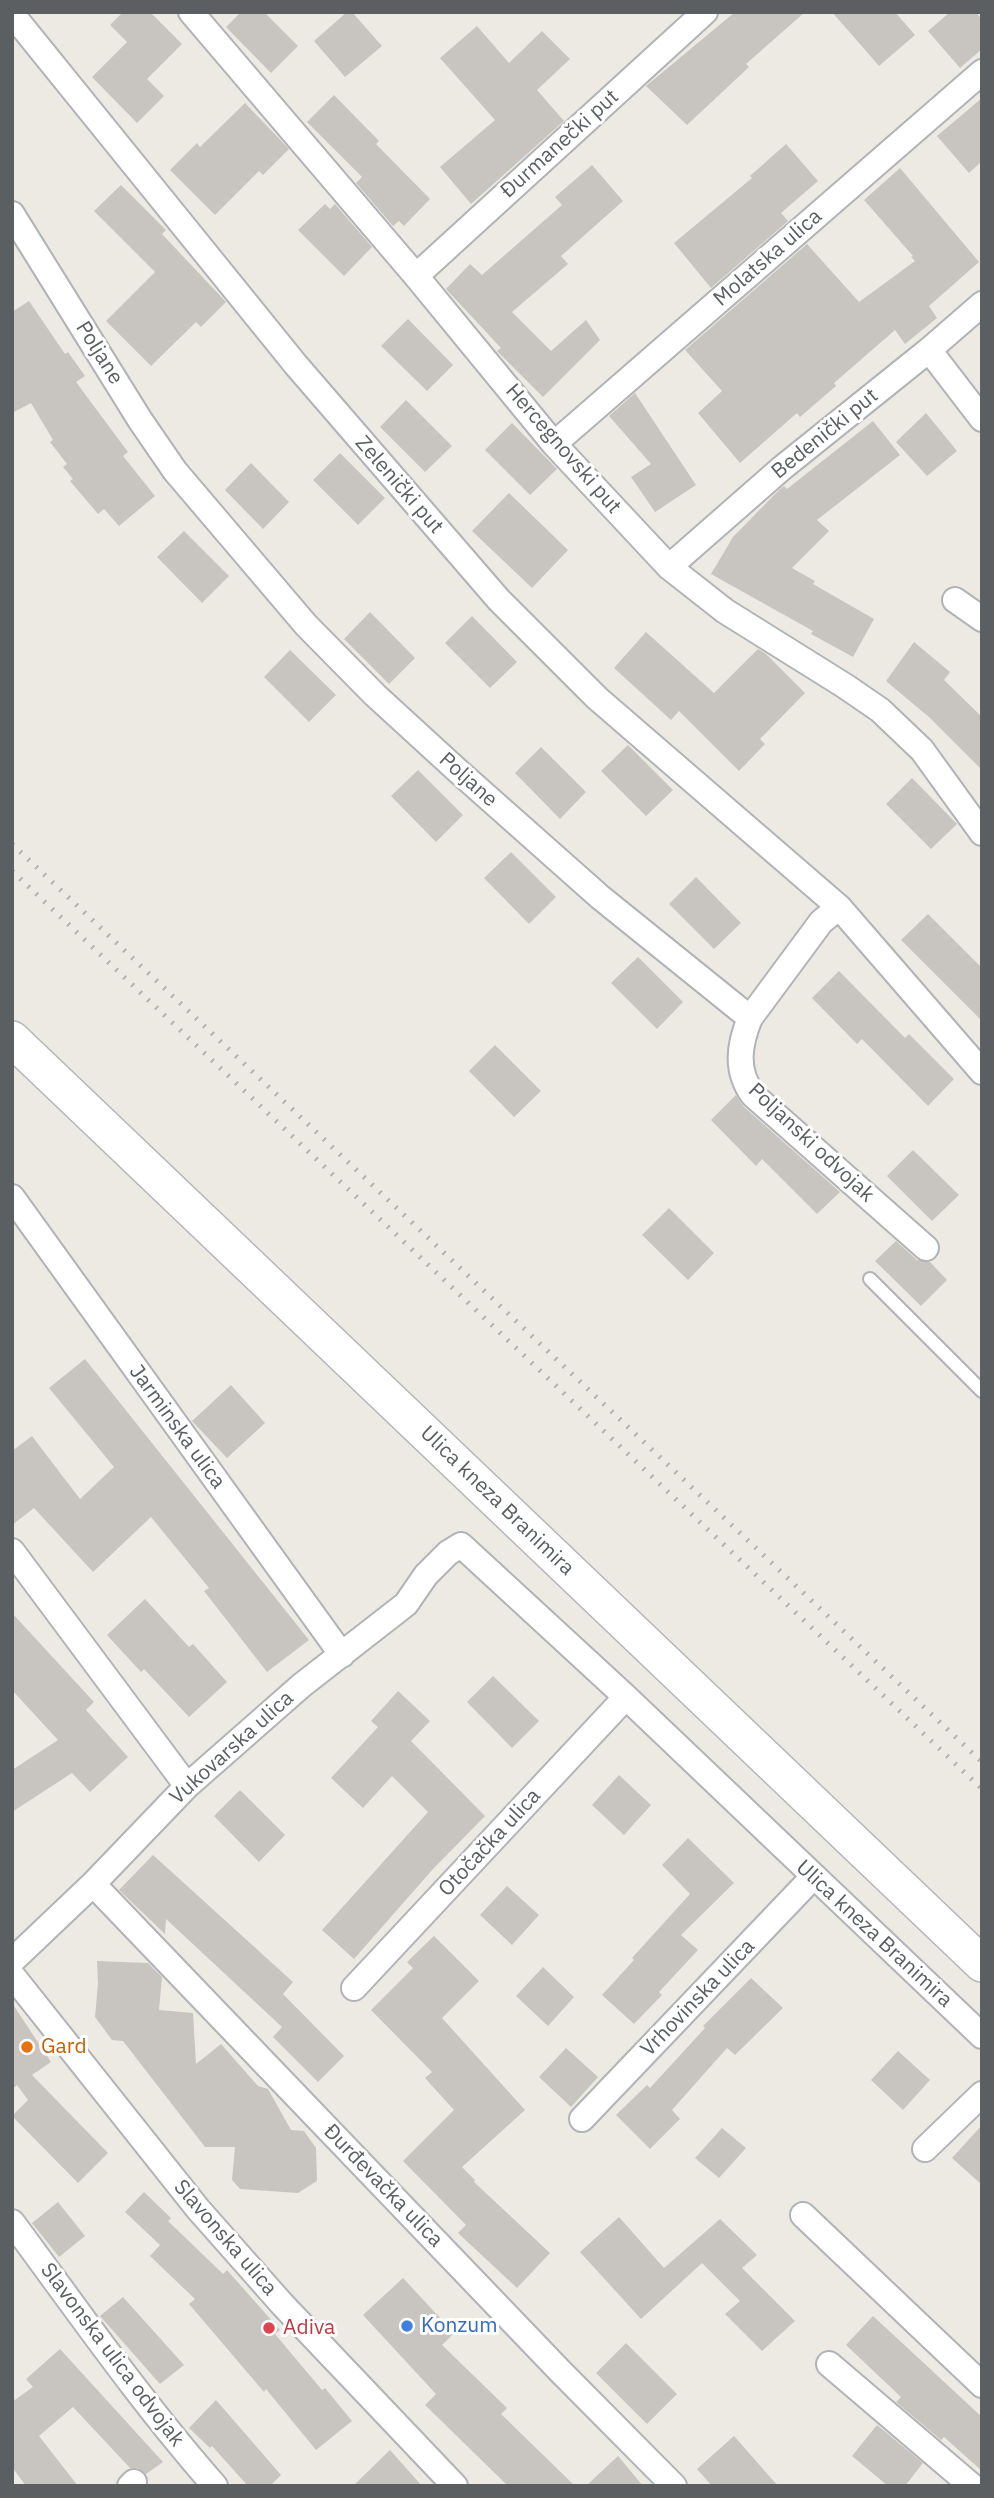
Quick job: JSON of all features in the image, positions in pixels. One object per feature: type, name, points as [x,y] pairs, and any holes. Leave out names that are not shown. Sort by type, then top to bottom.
[{"type":"main road","name":"Ulica kneza Branimira","points":[[12,1039],[982,1964]]},
{"type":"street","name":"Đurmanečki put","points":[[416,276],[705,12]]},
{"type":"street","name":"Zelenički put","points":[[12,14],[305,375],[499,600],[597,698],[839,906]]},
{"type":"street","name":"Hercegnovski put","points":[[195,14],[554,444],[669,567],[725,611],[880,710],[922,751],[982,833]]},
{"type":"street","name":"Molatska ulica","points":[[554,444],[982,72]]},
{"type":"street","name":"Poljane","points":[[12,214],[140,420],[176,471],[306,625],[375,695],[457,771],[600,897],[750,1018]]},
{"type":"street","name":"Bedenički put","points":[[669,567],[782,468],[982,304]]},
{"type":"street","points":[[929,350],[982,419]]},
{"type":"street","points":[[955,600],[982,619]]},
{"type":"street","points":[[750,1018],[821,922],[839,906],[982,1072]]},
{"type":"street","name":"Poljanski odvojak","points":[[750,1018],[741,1039],[740,1064],[745,1084],[753,1095],[926,1248]]},
{"type":"street","name":"Jarminska ulica","points":[[12,1197],[342,1655]]},
{"type":"street","name":"Vukovarska ulica","points":[[12,1961],[93,1884],[187,1786],[302,1685],[406,1604],[426,1575],[448,1553],[461,1545]]},
{"type":"street","name":"Ulica kneza Branimira","points":[[461,1545],[626,1697],[982,2036]]},
{"type":"street","points":[[12,1551],[187,1786]]},
{"type":"street","name":"Otočačka ulica","points":[[354,1988],[626,1697]]},
{"type":"street","name":"Vrhovinska ulica","points":[[582,2119],[813,1877]]},
{"type":"street","name":"Đurđevačka ulica","points":[[93,1884],[560,2371],[674,2486]]},
{"type":"street","name":"Slavonska ulica","points":[[12,1975],[198,2208],[282,2304],[455,2486]]},
{"type":"street","points":[[925,2149],[982,2094]]},
{"type":"street","points":[[803,2215],[982,2385]]},
{"type":"street","name":"Slavonska ulica odvojak","points":[[12,2222],[183,2450],[215,2486]]},
{"type":"street","points":[[829,2364],[972,2486]]},
{"type":"lane","points":[[870,1279],[982,1391]]},
{"type":"building","points":[[123,12],[150,12],[182,44],[147,79],[164,96],[137,123],[92,77],[127,42],[110,25]]},
{"type":"building","points":[[241,12],[264,12],[298,46],[271,73],[226,27]]},
{"type":"building","points":[[347,12],[352,12],[382,46],[345,77],[314,41]]},
{"type":"building","points":[[735,12],[805,12],[746,64],[749,67],[687,125],[646,86]]},
{"type":"building","points":[[832,12],[895,12],[915,35],[879,66]]},
{"type":"building","points":[[950,12],[976,12],[982,20],[982,49],[960,68],[928,31]]},
{"type":"building","points":[[477,26],[509,63],[542,31],[570,59],[537,90],[564,121],[471,204],[440,167],[495,120],[440,58]]},
{"type":"building","points":[[334,95],[379,141],[376,144],[430,199],[404,226],[399,221],[393,226],[356,183],[362,177],[307,122]]},
{"type":"building","points":[[982,98],[982,161],[969,173],[937,136]]},
{"type":"building","points":[[245,103],[289,149],[263,175],[259,171],[215,215],[170,170],[197,143],[200,147]]},
{"type":"building","points":[[786,144],[818,181],[781,213],[788,221],[711,288],[674,243],[752,178],[750,176]]},
{"type":"building","points":[[592,165],[623,201],[561,256],[568,264],[512,312],[551,351],[586,320],[600,340],[543,397],[497,351],[501,348],[446,289],[470,264],[482,275],[562,205],[555,197]]},
{"type":"building","points":[[900,168],[979,262],[929,306],[937,318],[905,344],[895,330],[834,383],[836,386],[800,417],[797,413],[740,463],[698,413],[722,391],[685,350],[807,244],[859,302],[915,261],[864,200]]},
{"type":"building","points":[[121,185],[166,230],[162,234],[226,302],[201,327],[196,322],[151,366],[106,321],[155,272],[94,211]]},
{"type":"building","points":[[325,204],[330,209],[335,204],[372,247],[344,276],[298,230]]},
{"type":"building","points":[[29,301],[65,354],[68,352],[85,376],[76,382],[128,452],[123,456],[155,496],[119,526],[104,509],[98,514],[70,481],[73,479],[63,467],[67,464],[50,442],[53,440],[31,403],[12,413],[12,312]]},
{"type":"building","points":[[408,319],[453,365],[427,391],[381,346]]},
{"type":"building","points":[[635,393],[696,485],[655,512],[631,477],[651,464],[609,416]]},
{"type":"building","points":[[406,400],[452,446],[425,472],[380,427]]},
{"type":"building","points":[[926,413],[957,451],[927,476],[896,442]]},
{"type":"building","points":[[873,421],[900,455],[817,520],[829,531],[792,568],[815,581],[813,584],[874,619],[853,657],[811,634],[813,631],[711,574],[733,537],[779,490],[784,486],[787,489]]},
{"type":"building","points":[[512,423],[557,469],[530,495],[485,450]]},
{"type":"building","points":[[340,453],[385,498],[358,525],[313,480]]},
{"type":"building","points":[[251,463],[289,502],[263,529],[225,490]]},
{"type":"building","points":[[509,493],[568,550],[532,588],[472,531]]},
{"type":"building","points":[[184,531],[229,576],[202,603],[157,557]]},
{"type":"building","points":[[370,612],[415,658],[389,684],[344,639]]},
{"type":"building","points":[[472,616],[517,662],[490,688],[445,643]]},
{"type":"building","points":[[646,632],[714,693],[758,649],[805,693],[760,739],[765,744],[739,771],[679,711],[671,720],[614,668]]},
{"type":"building","points":[[914,642],[950,672],[944,680],[982,717],[982,770],[930,718],[886,681]]},
{"type":"building","points":[[290,650],[336,695],[309,722],[264,677]]},
{"type":"building","points":[[628,745],[673,790],[646,816],[601,771]]},
{"type":"building","points":[[541,747],[586,792],[560,819],[515,773]]},
{"type":"building","points":[[418,770],[463,815],[436,842],[391,796]]},
{"type":"building","points":[[912,778],[957,824],[931,849],[886,804]]},
{"type":"building","points":[[511,852],[556,897],[529,924],[484,878]]},
{"type":"building","points":[[696,877],[741,923],[714,949],[669,904]]},
{"type":"building","points":[[928,914],[982,968],[982,1021],[901,940]]},
{"type":"building","points":[[638,957],[683,1002],[657,1029],[611,983]]},
{"type":"building","points":[[839,971],[905,1038],[909,1034],[954,1079],[928,1106],[862,1039],[857,1044],[812,998]]},
{"type":"building","points":[[495,1045],[541,1091],[514,1117],[469,1071]]},
{"type":"building","points":[[736,1095],[743,1106],[840,1192],[817,1214],[762,1159],[756,1166],[711,1120]]},
{"type":"building","points":[[913,1150],[959,1195],[932,1221],[887,1176]]},
{"type":"building","points":[[669,1208],[714,1253],[688,1280],[642,1235]]},
{"type":"building","points":[[896,1241],[917,1260],[930,1262],[947,1280],[921,1306],[875,1261]]},
{"type":"building","points":[[85,1359],[309,1640],[267,1672],[204,1591],[209,1588],[151,1517],[93,1572],[34,1508],[12,1525],[12,1451],[32,1436],[80,1499],[114,1467],[49,1388]]},
{"type":"building","points":[[231,1385],[265,1423],[227,1458],[192,1421]]},
{"type":"building","points":[[145,1599],[189,1647],[193,1644],[227,1682],[189,1717],[144,1669],[141,1672],[107,1635]]},
{"type":"building","points":[[12,1613],[94,1702],[86,1710],[128,1757],[90,1792],[72,1773],[12,1812],[12,1770],[58,1740],[12,1690]]},
{"type":"building","points":[[493,1676],[539,1721],[512,1748],[467,1702]]},
{"type":"building","points":[[398,1691],[430,1721],[411,1741],[485,1816],[433,1869],[354,1959],[322,1930],[428,1812],[392,1776],[363,1808],[331,1778],[378,1727],[371,1721]]},
{"type":"building","points":[[619,1775],[651,1805],[624,1835],[592,1805]]},
{"type":"building","points":[[240,1790],[285,1835],[259,1862],[214,1816]]},
{"type":"building","points":[[688,1838],[734,1883],[681,1935],[698,1950],[659,1992],[662,1995],[634,2024],[602,1995],[690,1894],[662,1865]]},
{"type":"building","points":[[153,1855],[293,1982],[283,1994],[344,2056],[318,2082],[273,2037],[282,2027],[166,1919],[165,1934],[119,1890]]},
{"type":"building","points":[[507,1886],[539,1915],[512,1945],[480,1915]]},
{"type":"building","points":[[434,1936],[479,1981],[442,2018],[525,2110],[462,2167],[474,2182],[550,2253],[517,2288],[458,2233],[466,2225],[403,2161],[454,2110],[425,2078],[432,2072],[371,2010],[413,1968],[407,1962]]},
{"type":"building","points":[[97,1961],[148,1963],[162,1977],[159,2010],[193,2013],[196,2064],[221,2044],[258,2086],[268,2089],[291,2130],[304,2131],[316,2148],[317,2181],[298,2193],[240,2189],[232,2180],[235,2147],[205,2147],[123,2041],[112,2040],[95,2017]]},
{"type":"building","points":[[543,1967],[574,1997],[548,2026],[516,1996]]},
{"type":"building","points":[[751,1978],[783,2008],[735,2055],[727,2048],[672,2110],[680,2119],[650,2149],[616,2115],[647,2085],[650,2088],[705,2028],[703,2026]]},
{"type":"building","points":[[12,2003],[51,2062],[32,2075],[108,2153],[78,2183],[12,2116],[28,2100],[17,2085],[12,2089]]},
{"type":"building","points":[[566,2048],[598,2077],[571,2107],[539,2077]]},
{"type":"building","points":[[898,2051],[930,2080],[903,2110],[871,2080]]},
{"type":"building","points":[[982,2125],[982,2185],[952,2158]]},
{"type":"building","points":[[722,2128],[746,2148],[719,2178],[695,2158]]},
{"type":"building","points":[[144,2192],[171,2218],[168,2221],[223,2274],[227,2270],[280,2330],[275,2334],[352,2421],[316,2450],[266,2389],[264,2392],[189,2304],[195,2299],[150,2256],[160,2245],[125,2212]]},
{"type":"building","points":[[58,2202],[85,2236],[59,2257],[32,2223]]},
{"type":"building","points":[[619,2217],[664,2268],[720,2219],[757,2255],[742,2268],[795,2321],[762,2351],[725,2314],[740,2301],[702,2263],[641,2319],[580,2252]]},
{"type":"building","points":[[403,2278],[454,2333],[442,2345],[507,2408],[501,2414],[575,2486],[508,2486],[425,2405],[436,2394],[363,2315]]},
{"type":"building","points":[[123,2297],[184,2365],[160,2384],[100,2316]]},
{"type":"building","points":[[873,2316],[982,2417],[982,2471],[944,2437],[941,2440],[896,2402],[901,2397],[846,2345]]},
{"type":"building","points":[[626,2343],[677,2394],[647,2424],[596,2373]]},
{"type":"building","points":[[60,2349],[163,2462],[146,2474],[138,2468],[130,2468],[73,2407],[39,2436],[78,2486],[26,2486],[12,2467],[12,2402],[33,2387],[26,2379]]},
{"type":"building","points":[[216,2400],[281,2475],[270,2486],[248,2486],[212,2446],[210,2448],[189,2428]]},
{"type":"building","points":[[877,2425],[923,2463],[905,2486],[888,2486],[852,2456]]},
{"type":"building","points":[[734,2436],[778,2486],[712,2486],[697,2469]]},
{"type":"building","points":[[390,2450],[422,2486],[353,2486]]},
{"type":"building","points":[[618,2456],[643,2486],[586,2486]]},
{"type":"railway","points":[[12,844],[982,1762]]},
{"type":"railway","points":[[12,871],[982,1789]]},
{"type":"place","name":"Gard","points":[[27,2047]]},
{"type":"place","name":"Konzum","points":[[407,2326]]},
{"type":"place","name":"Adiva","points":[[269,2328]]}]
